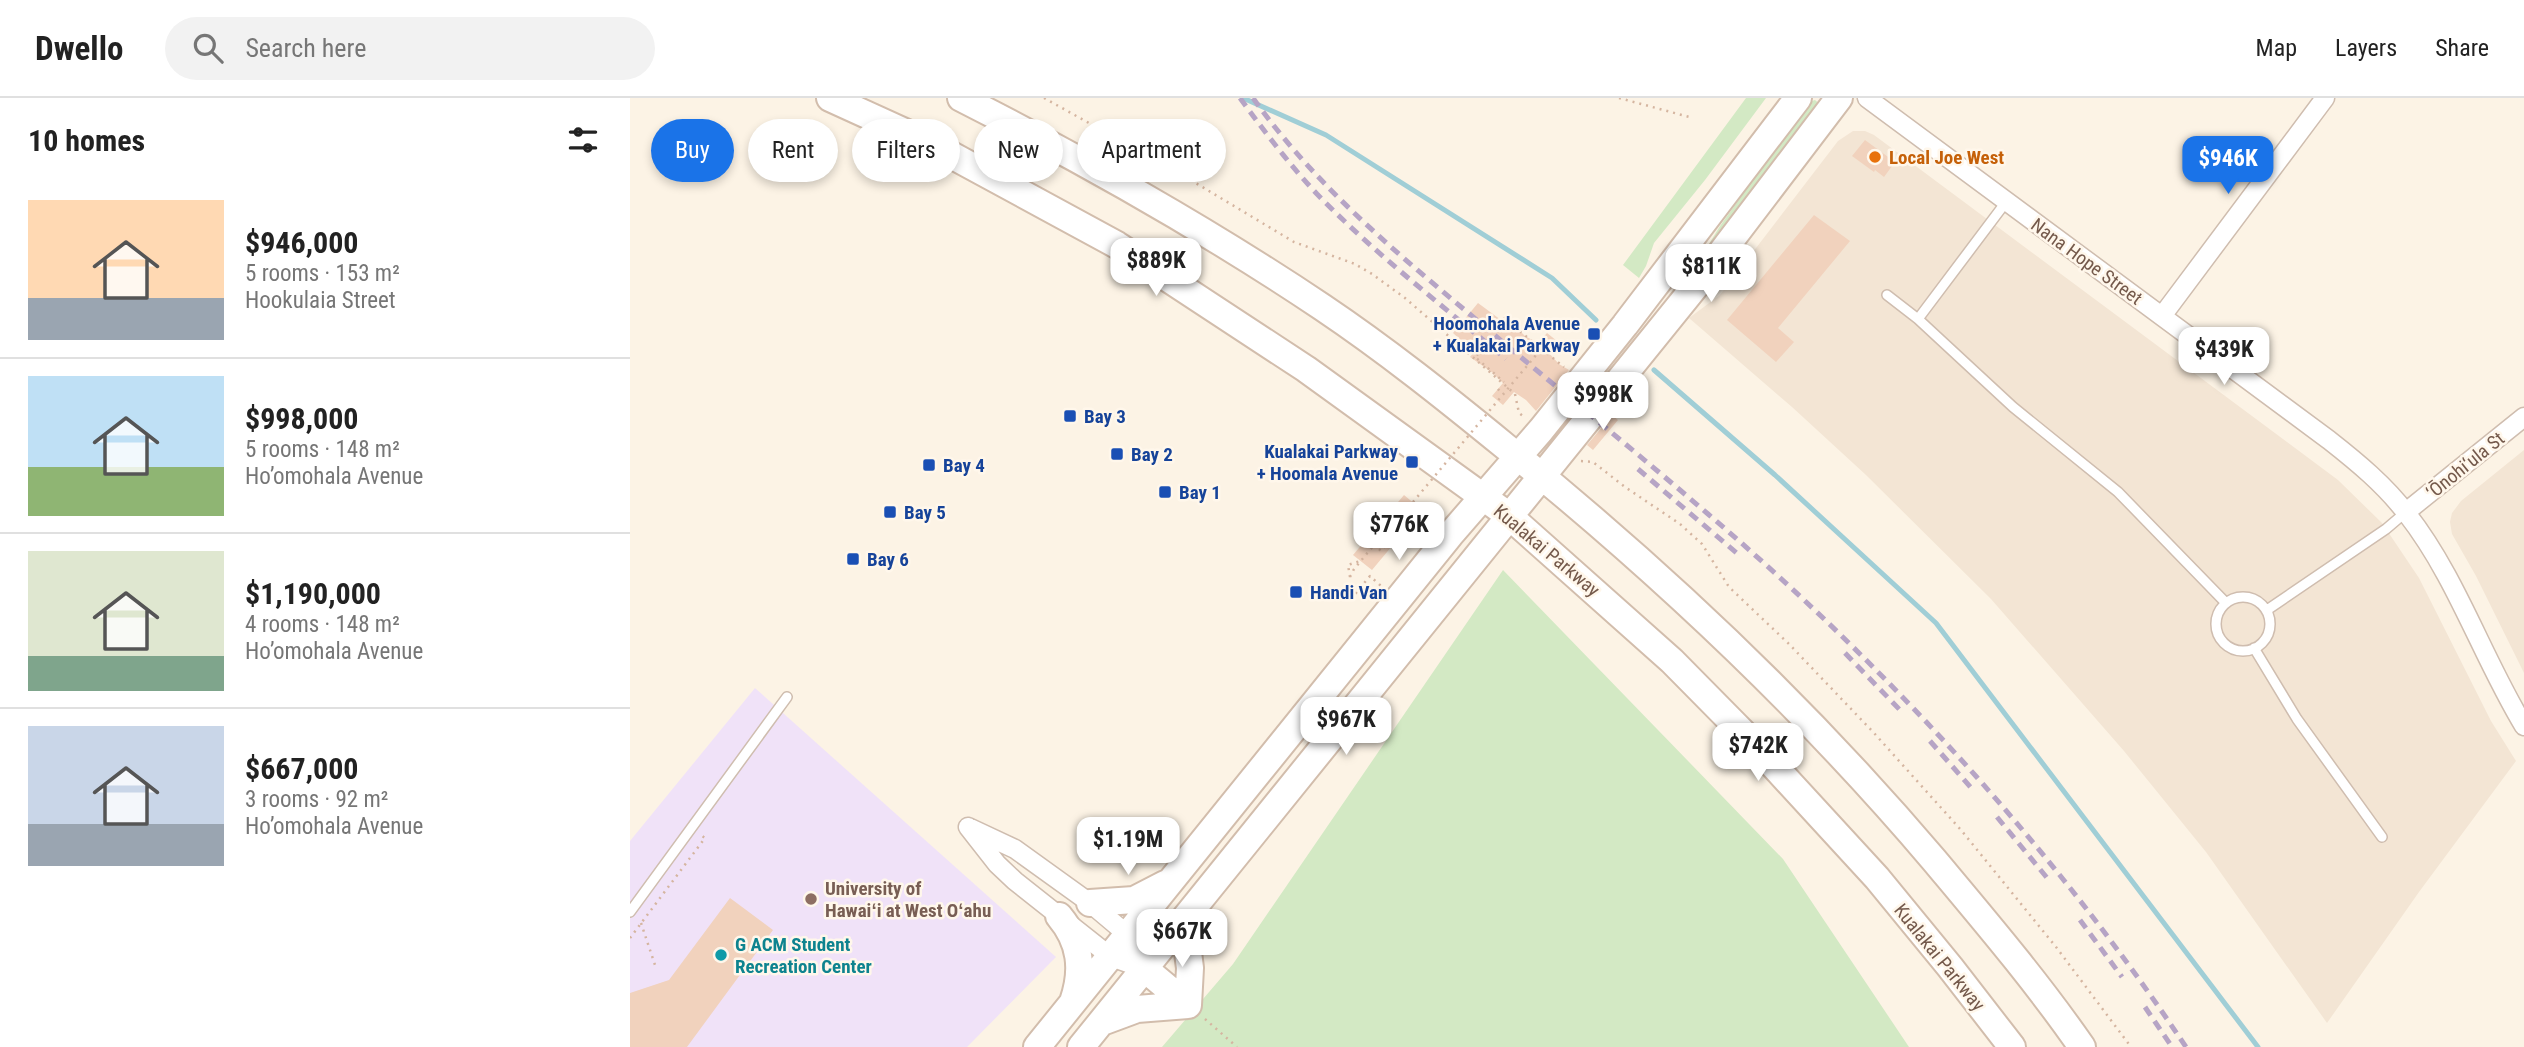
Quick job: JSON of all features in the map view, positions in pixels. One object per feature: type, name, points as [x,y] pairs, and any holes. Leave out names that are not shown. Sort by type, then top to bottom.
[{"type":"main road","name":"Kualakai Parkway","points":[[830,98],[931,144],[1117,245],[1306,369],[1508,515],[1654,644],[1752,742],[1877,878],[2012,1047]]},
{"type":"main road","points":[[961,98],[1135,191],[1276,277],[1391,355],[1542,476],[1677,593],[1813,725],[1875,791],[2004,944],[2082,1047]]},
{"type":"main road","points":[[1037,1047],[1625,325],[1798,98]]},
{"type":"main road","points":[[1082,1047],[1710,267],[1839,98]]},
{"type":"main road","points":[[1090,903],[1134,900],[1175,877]]},
{"type":"main road","points":[[1188,1005],[1191,968],[1186,937],[1195,906]]},
{"type":"main road","points":[[1059,916],[1074,937],[1080,957],[1072,1006]]},
{"type":"main road","points":[[1145,969],[1188,1005]]},
{"type":"main road","points":[[1100,1024],[1136,1009],[1188,1005]]},
{"type":"street","name":"Nana Hope Street","points":[[1867,98],[2162,316],[2371,475],[2406,512],[2447,576],[2524,726]]},
{"type":"street","points":[[2162,316],[2325,98]]},
{"type":"street","name":"‘Ōnohi‘ula St","points":[[2406,512],[2524,417]]},
{"type":"street","points":[[968,827],[1015,849],[1090,903],[1128,935],[1145,969],[1111,957],[1059,916],[997,864],[968,827]]},
{"type":"lane","points":[[1919,319],[2006,202]]},
{"type":"lane","points":[[1887,295],[1919,319],[2013,407],[2118,492],[2226,603]]},
{"type":"lane","points":[[2267,610],[2386,529],[2406,512]]},
{"type":"lane","points":[[2243,596],[2261,603],[2267,610],[2270,628],[2267,637],[2254,648],[2238,650],[2230,647],[2218,635],[2216,619],[2226,603],[2243,596]]},
{"type":"lane","points":[[2254,648],[2297,719],[2382,837]]},
{"type":"lane","points":[[630,912],[787,697]]},
{"type":"path","points":[[1044,98],[1179,173],[1294,242],[1355,264],[1372,274],[1405,298],[1515,394],[1520,413]]},
{"type":"path","points":[[1619,98],[1693,118]]},
{"type":"path","points":[[1504,325],[1507,321],[1567,370]]},
{"type":"path","points":[[1360,561],[1348,565],[1350,577],[1360,561],[1405,514],[1547,342],[1542,338],[1545,342],[1536,351]]},
{"type":"path","points":[[1478,354],[1475,357],[1509,386]]},
{"type":"path","points":[[1502,394],[1498,389],[1502,392],[1511,381]]},
{"type":"path","points":[[1582,462],[1593,461],[1702,544],[1729,587],[1866,724],[1961,830],[2056,947],[2131,1047]]},
{"type":"path","points":[[1398,509],[1405,514],[1413,521],[1409,518],[1381,551],[1371,542],[1398,509]]},
{"type":"path","points":[[1351,599],[1370,576],[1384,588]]},
{"type":"path","points":[[630,938],[705,838],[692,828]]},
{"type":"path","points":[[641,923],[656,968]]},
{"type":"path","points":[[1188,1005],[1237,1047]]},
{"type":"shaded area","points":[[1853,131],[1865,131],[1874,135],[2338,480],[2382,523],[2419,578],[2491,721],[2516,761],[2327,1023],[2206,852],[2124,751],[1991,599],[1866,475],[1689,318],[1720,295],[1838,141]]},
{"type":"shaded area","points":[[2524,450],[2524,673],[2452,534],[2450,522],[2452,513],[2461,501]]},
{"type":"shaded area","name":"University of Hawaiʻi at West Oʻahu","points":[[755,688],[1056,957],[967,1047],[630,1047],[630,841]]},
{"type":"green space","points":[[1746,98],[1766,98],[1654,243],[1639,278],[1623,265]]},
{"type":"green space","points":[[1815,100],[1823,107],[1693,270],[1720,226],[1809,102]]},
{"type":"green space","points":[[1503,570],[1783,859],[1909,1047],[1162,1047],[1233,964]]},
{"type":"building","points":[[1865,140],[1895,162],[1884,177],[1852,156]]},
{"type":"building","points":[[1814,215],[1850,241],[1778,328],[1794,342],[1776,362],[1727,320]]},
{"type":"building","points":[[1478,303],[1501,320],[1505,316],[1525,336],[1538,343],[1547,333],[1557,341],[1548,352],[1569,370],[1536,411],[1514,392],[1503,405],[1492,396],[1503,383],[1470,357],[1474,352],[1453,333]]},
{"type":"building","points":[[1612,415],[1618,420],[1593,450],[1587,445]]},
{"type":"building","points":[[1404,495],[1422,510],[1372,570],[1353,555]]},
{"type":"building","name":"G ACM Student Recreation Center","points":[[730,898],[773,930],[687,1047],[630,1047],[630,993],[669,980]]},
{"type":"waterway","points":[[1243,98],[1326,135],[1552,278],[1596,320]]},
{"type":"waterway","points":[[1654,370],[1775,475],[1936,623],[2258,1047]]},
{"type":"railway","points":[[1240,98],[1297,171],[1339,216],[1506,359]]},
{"type":"railway","points":[[1253,98],[1300,157],[1380,237],[1708,514],[1840,634],[1904,698],[1965,764],[2081,902],[2186,1047]]},
{"type":"railway","points":[[1638,469],[1739,555]]},
{"type":"railway","points":[[1845,653],[1901,711]]},
{"type":"railway","points":[[1930,741],[1974,791]]},
{"type":"railway","points":[[1997,817],[2048,879]]},
{"type":"railway","points":[[2080,920],[2122,977]]},
{"type":"railway","points":[[2145,1007],[2172,1047]]},
{"type":"place","name":"Local Joe West","points":[[1875,157]]},
{"type":"place","name":"Hoomohala Avenue + Kualakai Parkway","points":[[1594,334]]},
{"type":"place","name":"Bay 3","points":[[1070,416]]},
{"type":"place","name":"Bay 2","points":[[1117,454]]},
{"type":"place","name":"Kualakai Parkway + Hoomala Avenue","points":[[1412,462]]},
{"type":"place","name":"Bay 4","points":[[929,465]]},
{"type":"place","name":"Bay 1","points":[[1165,492]]},
{"type":"place","name":"Bay 5","points":[[890,512]]},
{"type":"place","name":"Bay 6","points":[[853,559]]},
{"type":"place","name":"Handi Van","points":[[1296,592]]},
{"type":"place","name":"University of Hawaiʻi at West Oʻahu","points":[[811,899]]},
{"type":"place","name":"G ACM Student Recreation Center","points":[[721,955]]}]
